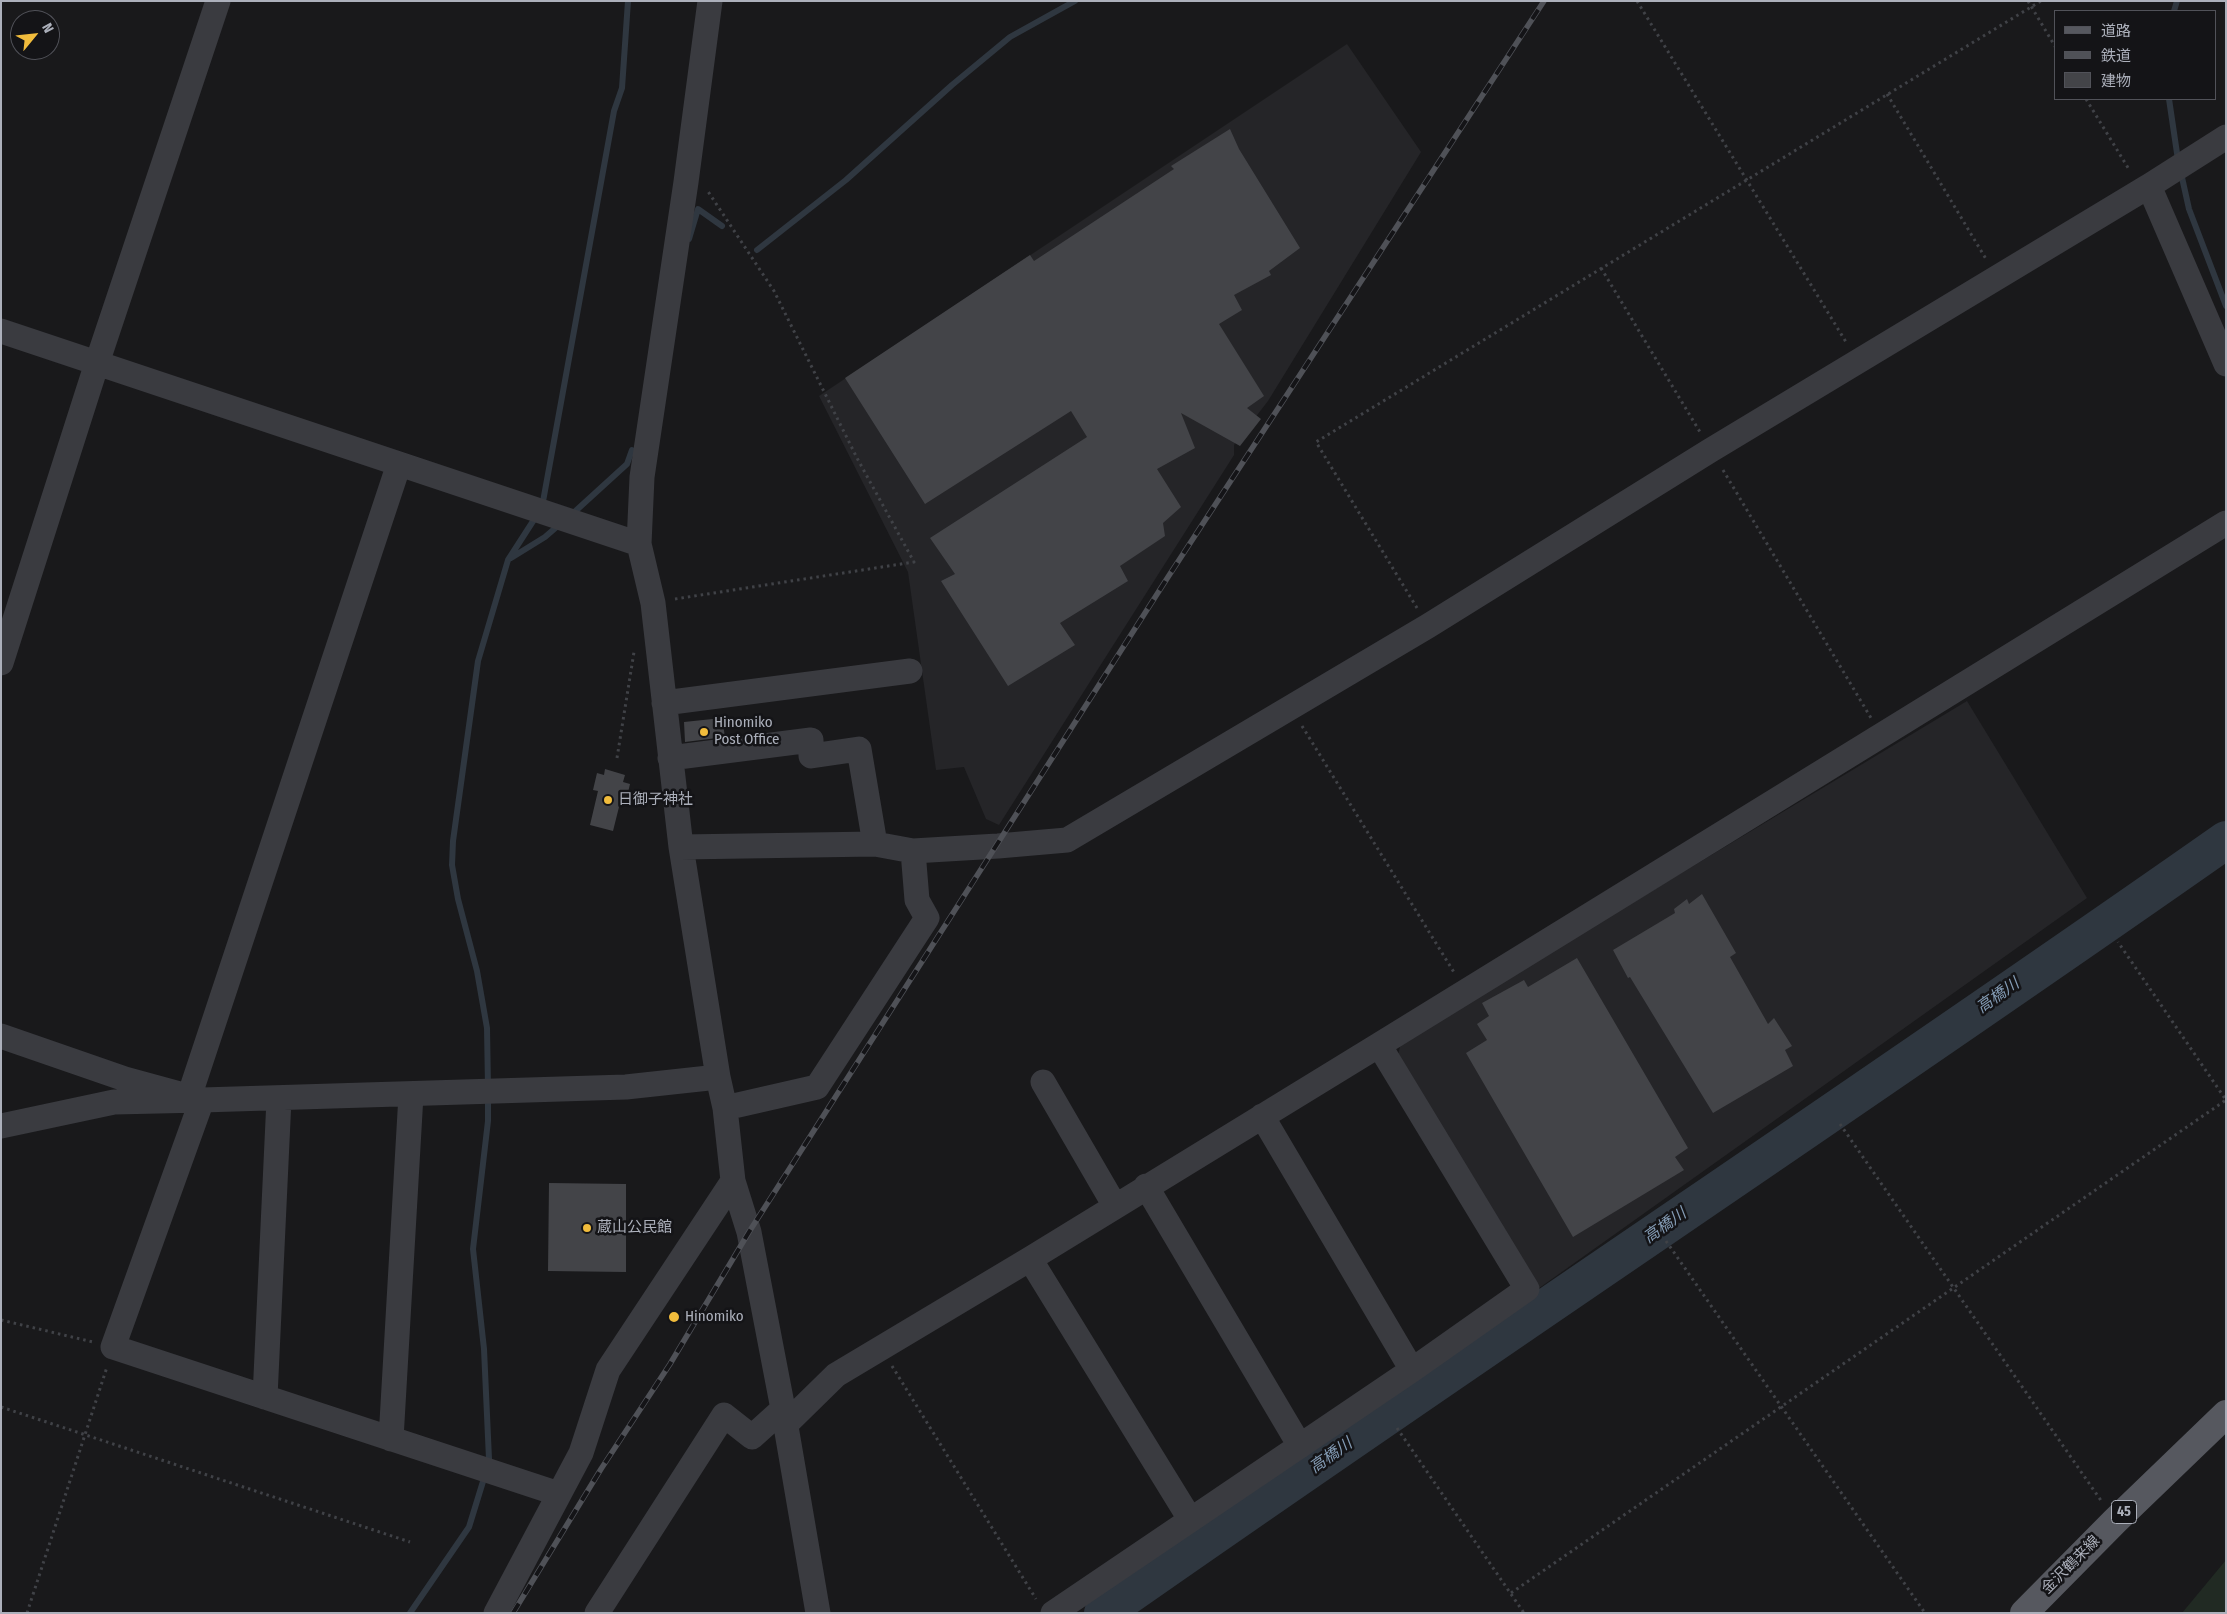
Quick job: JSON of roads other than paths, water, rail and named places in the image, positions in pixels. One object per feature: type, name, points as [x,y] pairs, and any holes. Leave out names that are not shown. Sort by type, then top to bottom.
[{"type":"main road","name":"金沢鶴来線","points":[[2024,1613],[2115,1521],[2226,1414]]},
{"type":"street","points":[[1,663],[97,364],[218,1]]},
{"type":"street","points":[[710,1],[686,182],[642,477],[639,544],[653,603],[680,847],[718,1077],[725,1108],[733,1181],[749,1232],[784,1416],[818,1613]]},
{"type":"street","points":[[680,847],[875,844],[913,851],[1067,840],[1428,626],[1711,450],[2226,138]]},
{"type":"street","points":[[2150,185],[2226,364]]},
{"type":"street","points":[[1,331],[639,544]]},
{"type":"street","points":[[399,464],[196,1099],[113,1347],[559,1494]]},
{"type":"street","points":[[597,1613],[724,1415],[752,1437],[784,1416],[836,1375],[1030,1259],[1146,1186],[1466,992],[2226,523]]},
{"type":"street","points":[[664,703],[910,671]]},
{"type":"street","points":[[670,758],[811,740],[811,756],[859,749],[875,844]]},
{"type":"street","points":[[725,1108],[816,1087],[927,918],[917,900],[913,851]]},
{"type":"street","points":[[1,1036],[125,1079],[196,1099]]},
{"type":"street","points":[[1046,1609],[1190,1520],[1412,1370],[1527,1289],[1379,1045]]},
{"type":"street","points":[[1,1126],[114,1102],[196,1099],[279,1099],[626,1087],[718,1077]]},
{"type":"street","points":[[1043,1082],[1115,1206]]},
{"type":"street","points":[[391,1439],[411,1095]]},
{"type":"street","points":[[265,1397],[279,1099]]},
{"type":"street","points":[[1262,1116],[1412,1370]]},
{"type":"street","points":[[496,1613],[581,1453],[608,1370],[733,1181]]},
{"type":"street","points":[[1146,1186],[1300,1446]]},
{"type":"street","points":[[1030,1259],[1190,1520]]},
{"type":"waterway","points":[[542,507],[614,111],[622,88],[628,1]]},
{"type":"waterway","points":[[757,250],[846,180],[952,85],[1010,37],[1075,1]]},
{"type":"waterway","points":[[2174,10],[2177,1]]},
{"type":"waterway","points":[[2169,100],[2178,160]]},
{"type":"waterway","points":[[2181,173],[2189,209],[2226,306]]},
{"type":"waterway","points":[[689,239],[698,209],[722,226]]},
{"type":"waterway","points":[[570,516],[627,464],[632,450]]},
{"type":"waterway","points":[[488,1087],[487,1028],[477,971],[458,899],[452,865],[453,841],[478,661],[508,560],[537,515]]},
{"type":"waterway","points":[[511,558],[545,537],[560,524]]},
{"type":"waterway","name":"高橋川","points":[[1103,1613],[2226,840]]},
{"type":"waterway","points":[[487,1465],[489,1459],[484,1349],[473,1249],[488,1121],[488,1097]]},
{"type":"waterway","points":[[410,1613],[469,1527],[485,1475]]},
{"type":"railway","points":[[513,1613],[601,1469],[670,1364],[749,1232],[1168,577],[1544,1]]},
{"type":"place","name":"Hinomiko Post Office","points":[[704,732]]},
{"type":"place","name":"日御子神社","points":[[608,800]]},
{"type":"place","name":"蔵山公民館","points":[[587,1228]]},
{"type":"place","name":"Hinomiko","points":[[674,1317]]}]
